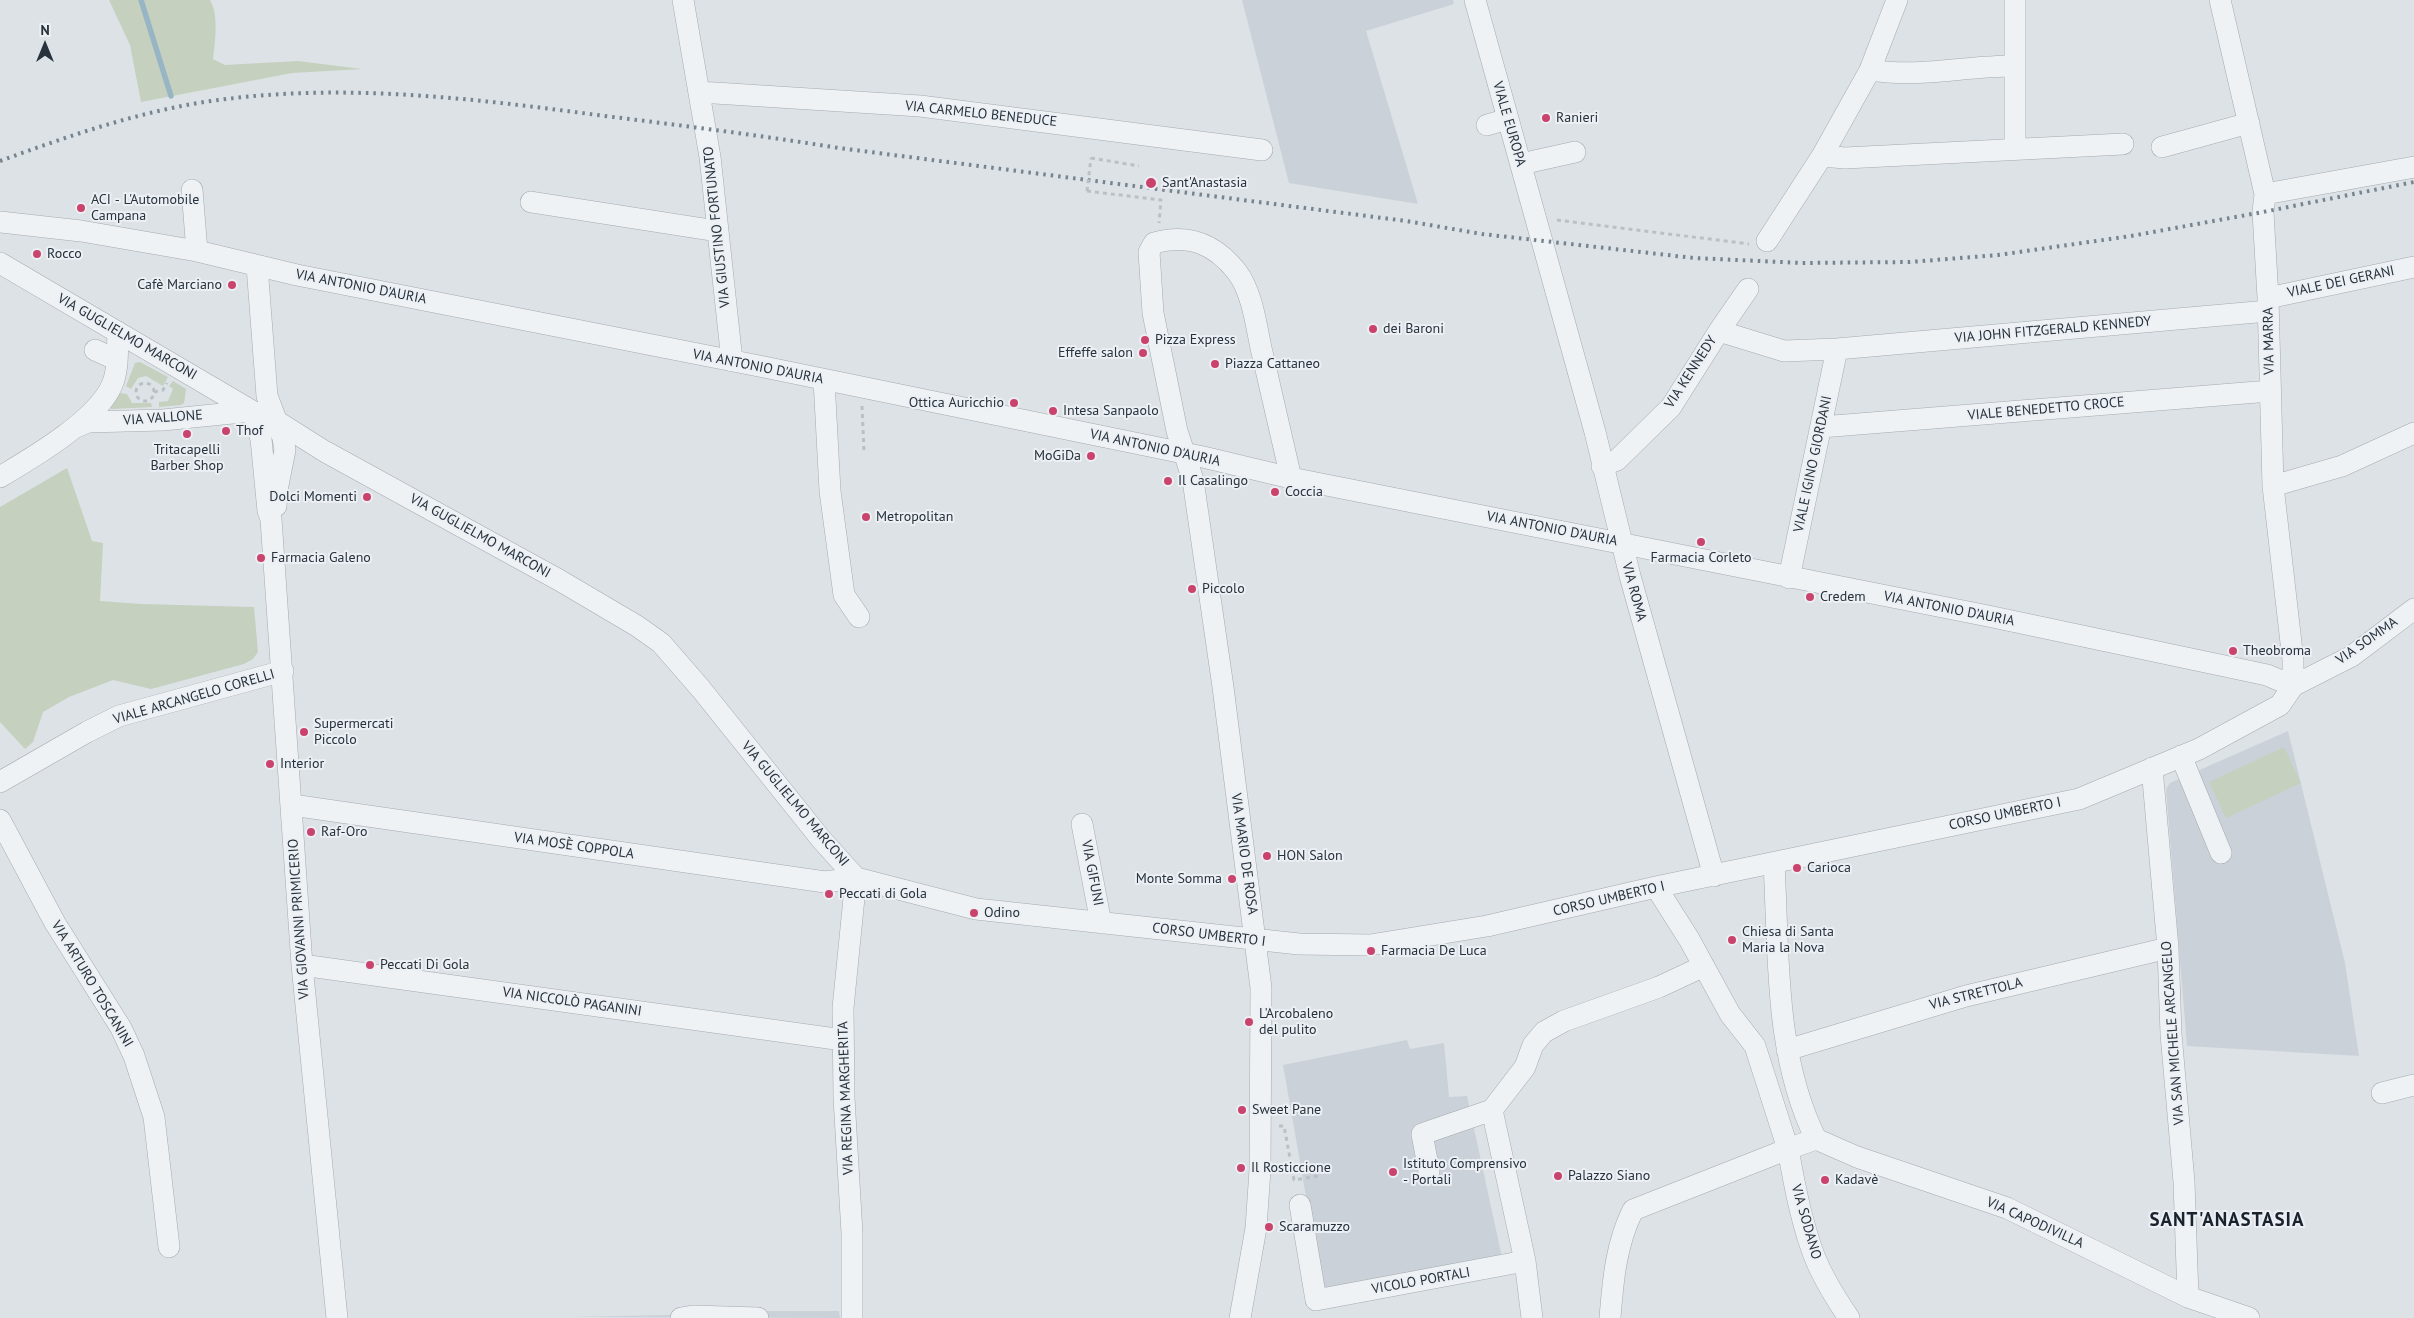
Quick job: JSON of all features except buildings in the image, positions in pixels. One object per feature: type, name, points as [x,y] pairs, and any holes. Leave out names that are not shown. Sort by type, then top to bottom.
[{"type":"street","name":"VIA GIUSTINO FORTUNATO","points":[[683,0],[710,157],[732,361]]},
{"type":"street","name":"VIALE EUROPA","points":[[1475,0],[1543,248]]},
{"type":"street","points":[[1768,241],[1822,156],[1870,70],[1897,0]]},
{"type":"street","points":[[2015,0],[2015,148]]},
{"type":"street","name":"VIA MARRA","points":[[2220,0],[2265,194],[2263,212],[2268,304],[2273,486],[2293,660],[2293,686]]},
{"type":"street","points":[[1870,70],[1926,74],[1980,66],[2014,66]]},
{"type":"street","name":"VIA CARMELO BENEDUCE","points":[[699,92],[920,106],[1262,150]]},
{"type":"street","points":[[1487,125],[1508,119]]},
{"type":"street","points":[[2162,147],[2248,123]]},
{"type":"street","points":[[1822,156],[1845,158],[2123,144]]},
{"type":"street","points":[[1521,164],[1574,152]]},
{"type":"street","points":[[2265,194],[2414,167]]},
{"type":"street","points":[[192,190],[197,252]]},
{"type":"street","points":[[531,202],[717,231]]},
{"type":"street","name":"VIA ANTONIO D'AURIA","points":[[5,224],[81,231],[197,252],[256,266],[1184,453],[1291,478],[1621,542],[2237,668],[2267,675],[2293,686]]},
{"type":"street","name":"VIA MARIO DE ROSA","points":[[1240,1318],[1256,1228],[1260,1170],[1260,988],[1256,940],[1246,878],[1223,688],[1193,480],[1184,453],[1153,313],[1149,252],[1154,243],[1163,240],[1191,239],[1214,249],[1238,273],[1252,310],[1291,478]]},
{"type":"street","name":"VIA ROMA","points":[[1543,248],[1621,542],[1714,876]]},
{"type":"street","name":"VIA GUGLIELMO MARCONI","points":[[0,263],[252,411],[274,420],[307,441],[559,580],[625,619],[661,643],[821,839],[856,878],[892,888]]},
{"type":"street","points":[[256,266],[266,396],[274,420],[283,438],[285,450],[307,441]]},
{"type":"street","name":"VIALE DEI GERANI","points":[[2268,304],[2414,267]]},
{"type":"street","name":"VIA KENNEDY","points":[[1602,466],[1617,460],[1671,407],[1748,289]]},
{"type":"street","name":"VIA JOHN FITZGERALD KENNEDY","points":[[1719,331],[1784,351],[1837,350],[2268,304]]},
{"type":"street","name":"VIA VALLONE","points":[[0,477],[74,428],[96,407],[112,386],[117,360],[118,332]]},
{"type":"street","points":[[94,350],[117,360]]},
{"type":"street","name":"VIALE IGINO GIORDANI","points":[[1790,578],[1837,350]]},
{"type":"street","points":[[824,380],[830,491],[844,595],[859,618]]},
{"type":"street","name":"VIALE BENEDETTO CROCE","points":[[1821,427],[2270,391]]},
{"type":"street","name":"VIA VALLONE","points":[[74,428],[88,422],[163,420],[252,411]]},
{"type":"street","name":"VIA GIOVANNI PRIMICERIO","points":[[252,411],[261,439],[268,511],[271,520],[302,965],[337,1318]]},
{"type":"street","points":[[2273,486],[2342,466],[2414,434]]},
{"type":"street","name":"VIA GIOVANNI PRIMICERIO","points":[[271,520],[276,507],[276,490],[285,450]]},
{"type":"street","name":"VIA SOMMA","points":[[2293,686],[2352,656],[2414,608]]},
{"type":"street","name":"VIALE ARCANGELO CORELLI","points":[[0,782],[87,732],[119,716],[283,671]]},
{"type":"street","name":"CORSO UMBERTO I","points":[[892,888],[976,909],[1256,940],[1308,944],[1370,945],[1399,941],[1487,926],[1656,887],[2079,799],[2181,756],[2280,705],[2293,686]]},
{"type":"street","points":[[2181,756],[2220,852]]},
{"type":"street","name":"VIA SAN MICHELE ARCANGELO","points":[[2152,768],[2168,948],[2171,1034],[2184,1182],[2188,1298]]},
{"type":"street","name":"VIA MOSÈ COPPOLA","points":[[292,805],[825,882],[856,878]]},
{"type":"street","name":"VIA ARTURO TOSCANINI","points":[[0,820],[55,923],[121,1028],[134,1056],[154,1117],[169,1247]]},
{"type":"street","name":"VIA GIFUNI","points":[[1082,824],[1101,923]]},
{"type":"street","points":[[1610,1318],[1613,1280],[1624,1229],[1633,1210],[1816,1139],[1800,1102],[1787,1050],[1780,986],[1774,863]]},
{"type":"street","name":"VIA REGINA MARGHERITA","points":[[852,1318],[852,1233],[843,1008],[856,878]]},
{"type":"street","name":"VIA SODANO","points":[[1656,887],[1704,966],[1730,1014],[1754,1046],[1788,1149],[1801,1212],[1811,1248],[1824,1276],[1849,1318]]},
{"type":"street","name":"VIA STRETTOLA","points":[[1787,1050],[1924,1007],[2168,948]]},
{"type":"street","name":"VIA NICCOLÒ PAGANINI","points":[[302,965],[843,1040]]},
{"type":"street","points":[[1429,1171],[1422,1134],[1492,1110],[1525,1067],[1533,1045],[1548,1042],[1544,1032],[1564,1021],[1659,987],[1704,966]]},
{"type":"street","points":[[2382,1093],[2414,1085]]},
{"type":"street","points":[[1492,1110],[1525,1261],[1532,1318]]},
{"type":"street","name":"VIA CAPODIVILLA","points":[[1816,1139],[1857,1157],[2007,1208],[2188,1298],[2249,1318]]},
{"type":"street","name":"VICOLO PORTALI","points":[[1300,1205],[1316,1300],[1525,1261]]},
{"type":"street","points":[[682,1318],[693,1316],[758,1318]]},
{"type":"path","points":[[1140,166],[1090,158],[1087,191],[1161,200],[1159,226]]},
{"type":"path","points":[[1552,220],[1761,245],[1768,241]]},
{"type":"path","points":[[142,383],[147,383],[154,389],[154,394],[148,400],[142,401],[136,396],[136,390],[142,383]]},
{"type":"path","points":[[861,414],[864,452]]},
{"type":"path","points":[[1287,1137],[1294,1180],[1318,1176]]},
{"type":"shaded area","points":[[1242,0],[1453,0],[1454,4],[1366,31],[1418,204],[1289,183]]},
{"type":"shaded area","points":[[2288,731],[2345,963],[2359,1056],[2187,1046],[2166,789],[2170,783]]},
{"type":"shaded area","name":"Istituto Comprensivo - Portali","points":[[1407,1040],[1410,1049],[1444,1043],[1449,1097],[1467,1096],[1503,1262],[1323,1293],[1283,1065]]},
{"type":"shaded area","points":[[693,1311],[839,1311],[840,1318],[572,1317],[669,1315]]},
{"type":"green space","points":[[109,0],[210,0],[215,13],[213,59],[225,65],[298,61],[362,69],[292,73],[141,102],[130,45]]},
{"type":"green space","points":[[140,362],[168,377],[163,386],[146,376],[138,378],[131,389],[126,386],[135,363]]},
{"type":"green space","points":[[173,381],[186,389],[184,403],[181,405],[159,407],[159,402],[168,401],[173,389],[169,386]]},
{"type":"green space","points":[[120,393],[127,394],[132,403],[151,403],[152,407],[111,409],[109,406]]},
{"type":"green space","points":[[67,468],[92,541],[103,543],[100,601],[254,607],[258,652],[253,659],[244,664],[151,689],[113,680],[69,697],[43,712],[33,742],[25,749],[0,722],[0,507]]},
{"type":"green space","points":[[2284,747],[2301,783],[2226,818],[2209,782]]},
{"type":"waterway","points":[[141,0],[171,96]]},
{"type":"railway","points":[[0,161],[119,121],[192,104],[293,93],[395,94],[496,102],[688,126],[839,148],[1406,221],[1482,234],[1694,258],[1802,263],[1910,262],[1998,255],[2131,236],[2414,182]]},
{"type":"place","name":"Ranieri","points":[[1546,118]]},
{"type":"place","name":"Sant'Anastasia","points":[[1151,183]]},
{"type":"place","name":"ACI - L'Automobile Campana","points":[[81,208]]},
{"type":"place","name":"Rocco","points":[[37,254]]},
{"type":"place","name":"Cafè Marciano","points":[[232,285]]},
{"type":"place","name":"dei Baroni","points":[[1373,329]]},
{"type":"place","name":"Pizza Express","points":[[1145,340]]},
{"type":"place","name":"Effeffe salon","points":[[1143,353]]},
{"type":"place","name":"Piazza Cattaneo","points":[[1215,364]]},
{"type":"place","name":"Ottica Auricchio","points":[[1014,403]]},
{"type":"place","name":"Intesa Sanpaolo","points":[[1053,411]]},
{"type":"place","name":"Thof","points":[[226,431]]},
{"type":"place","name":"Tritacapelli Barber Shop","points":[[187,434]]},
{"type":"place","name":"MoGiDa","points":[[1091,456]]},
{"type":"place","name":"Il Casalingo","points":[[1168,481]]},
{"type":"place","name":"Coccia","points":[[1275,492]]},
{"type":"place","name":"Dolci Momenti","points":[[367,497]]},
{"type":"place","name":"Metropolitan","points":[[866,517]]},
{"type":"place","name":"Farmacia Corleto","points":[[1701,542]]},
{"type":"place","name":"Farmacia Galeno","points":[[261,558]]},
{"type":"place","name":"Piccolo","points":[[1192,589]]},
{"type":"place","name":"Credem","points":[[1810,597]]},
{"type":"place","name":"Theobroma","points":[[2233,651]]},
{"type":"place","name":"Supermercati Piccolo","points":[[304,732]]},
{"type":"place","name":"Interior","points":[[270,764]]},
{"type":"place","name":"Raf-Oro","points":[[311,832]]},
{"type":"place","name":"HON Salon","points":[[1267,856]]},
{"type":"place","name":"Carioca","points":[[1797,868]]},
{"type":"place","name":"Monte Somma","points":[[1232,879]]},
{"type":"place","name":"Peccati di Gola","points":[[829,894]]},
{"type":"place","name":"Odino","points":[[974,913]]},
{"type":"place","name":"Chiesa di Santa Maria la Nova","points":[[1732,940]]},
{"type":"place","name":"Farmacia De Luca","points":[[1371,951]]},
{"type":"place","name":"Peccati Di Gola","points":[[370,965]]},
{"type":"place","name":"L'Arcobaleno del pulito","points":[[1249,1022]]},
{"type":"place","name":"Sweet Pane","points":[[1242,1110]]},
{"type":"place","name":"Il Rosticcione","points":[[1241,1168]]},
{"type":"place","name":"Istituto Comprensivo - Portali","points":[[1393,1172]]},
{"type":"place","name":"Palazzo Siano","points":[[1558,1176]]},
{"type":"place","name":"Kadavè","points":[[1825,1180]]},
{"type":"place","name":"Scaramuzzo","points":[[1269,1227]]},
{"type":"district","name":"SANT'ANASTASIA","points":[[2227,1221]]}]
